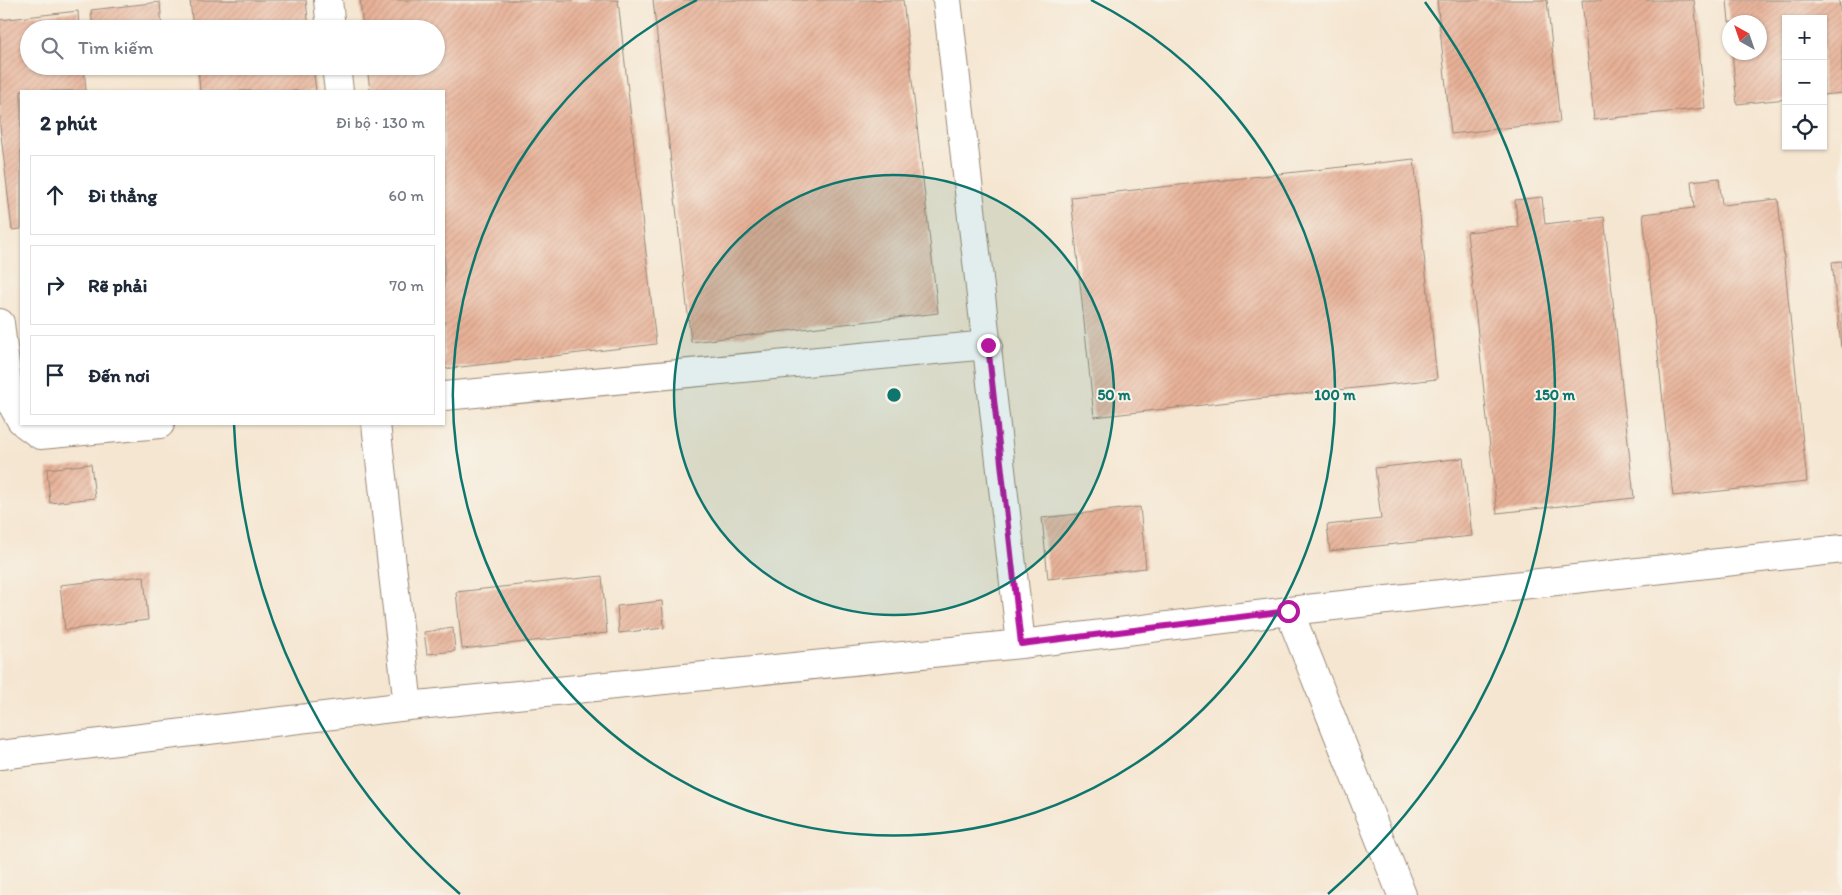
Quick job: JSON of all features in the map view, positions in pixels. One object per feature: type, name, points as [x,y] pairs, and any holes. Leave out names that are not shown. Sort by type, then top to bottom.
[{"type":"street","points":[[328,0],[331,20]]},
{"type":"street","points":[[947,0],[1021,644]]},
{"type":"street","points":[[337,75],[338,90]]},
{"type":"street","points":[[0,323],[9,399],[20,418]]},
{"type":"street","points":[[445,396],[988,345]]},
{"type":"street","points":[[26,425],[40,435],[149,425]]},
{"type":"street","points":[[376,425],[408,706]]},
{"type":"street","points":[[0,755],[408,706],[1021,644],[1288,611],[1842,549]]},
{"type":"street","points":[[1288,611],[1402,895]]},
{"type":"building","points":[[190,0],[306,0],[308,20],[192,20]]},
{"type":"building","points":[[360,0],[618,0],[656,344],[445,369],[445,90],[370,90],[368,75],[445,75],[445,20],[362,20]]},
{"type":"building","points":[[653,0],[903,0],[938,313],[691,342]]},
{"type":"building","points":[[1437,0],[1547,0],[1560,122],[1451,134]]},
{"type":"building","points":[[1582,0],[1694,0],[1705,108],[1594,120]]},
{"type":"building","points":[[1727,0],[1839,0],[1842,28],[1842,93],[1827,95],[1827,15],[1782,15],[1782,99],[1737,104],[1733,60],[1767,60],[1767,15],[1728,15]]},
{"type":"building","points":[[160,2],[161,20],[92,20],[91,10]]},
{"type":"building","points":[[78,11],[78,20],[20,20],[20,75],[85,75],[86,90],[20,90],[20,229],[12,230],[0,126],[0,20]]},
{"type":"building","points":[[199,75],[314,75],[316,90],[200,90]]},
{"type":"building","points":[[1414,159],[1437,379],[1094,417],[1071,197]]},
{"type":"building","points":[[1719,178],[1722,205],[1778,199],[1807,482],[1673,496],[1643,214],[1694,208],[1691,181]]},
{"type":"building","points":[[1542,197],[1545,224],[1604,217],[1634,498],[1497,513],[1467,232],[1518,227],[1515,200]]},
{"type":"building","points":[[1842,261],[1842,347],[1841,347],[1832,262]]},
{"type":"building","points":[[1463,458],[1472,536],[1330,551],[1327,525],[1381,519],[1375,468]]},
{"type":"building","points":[[91,464],[95,498],[50,503],[47,469]]},
{"type":"building","points":[[1140,507],[1146,568],[1048,579],[1042,518]]},
{"type":"building","points":[[144,576],[148,620],[65,630],[60,585]]},
{"type":"building","points":[[602,576],[607,633],[462,649],[456,592]]},
{"type":"building","points":[[662,601],[664,628],[619,633],[617,606]]},
{"type":"building","points":[[453,628],[455,651],[427,654],[424,632]]},
{"type":"route","points":[[988,345],[1021,644],[1288,611]]}]
